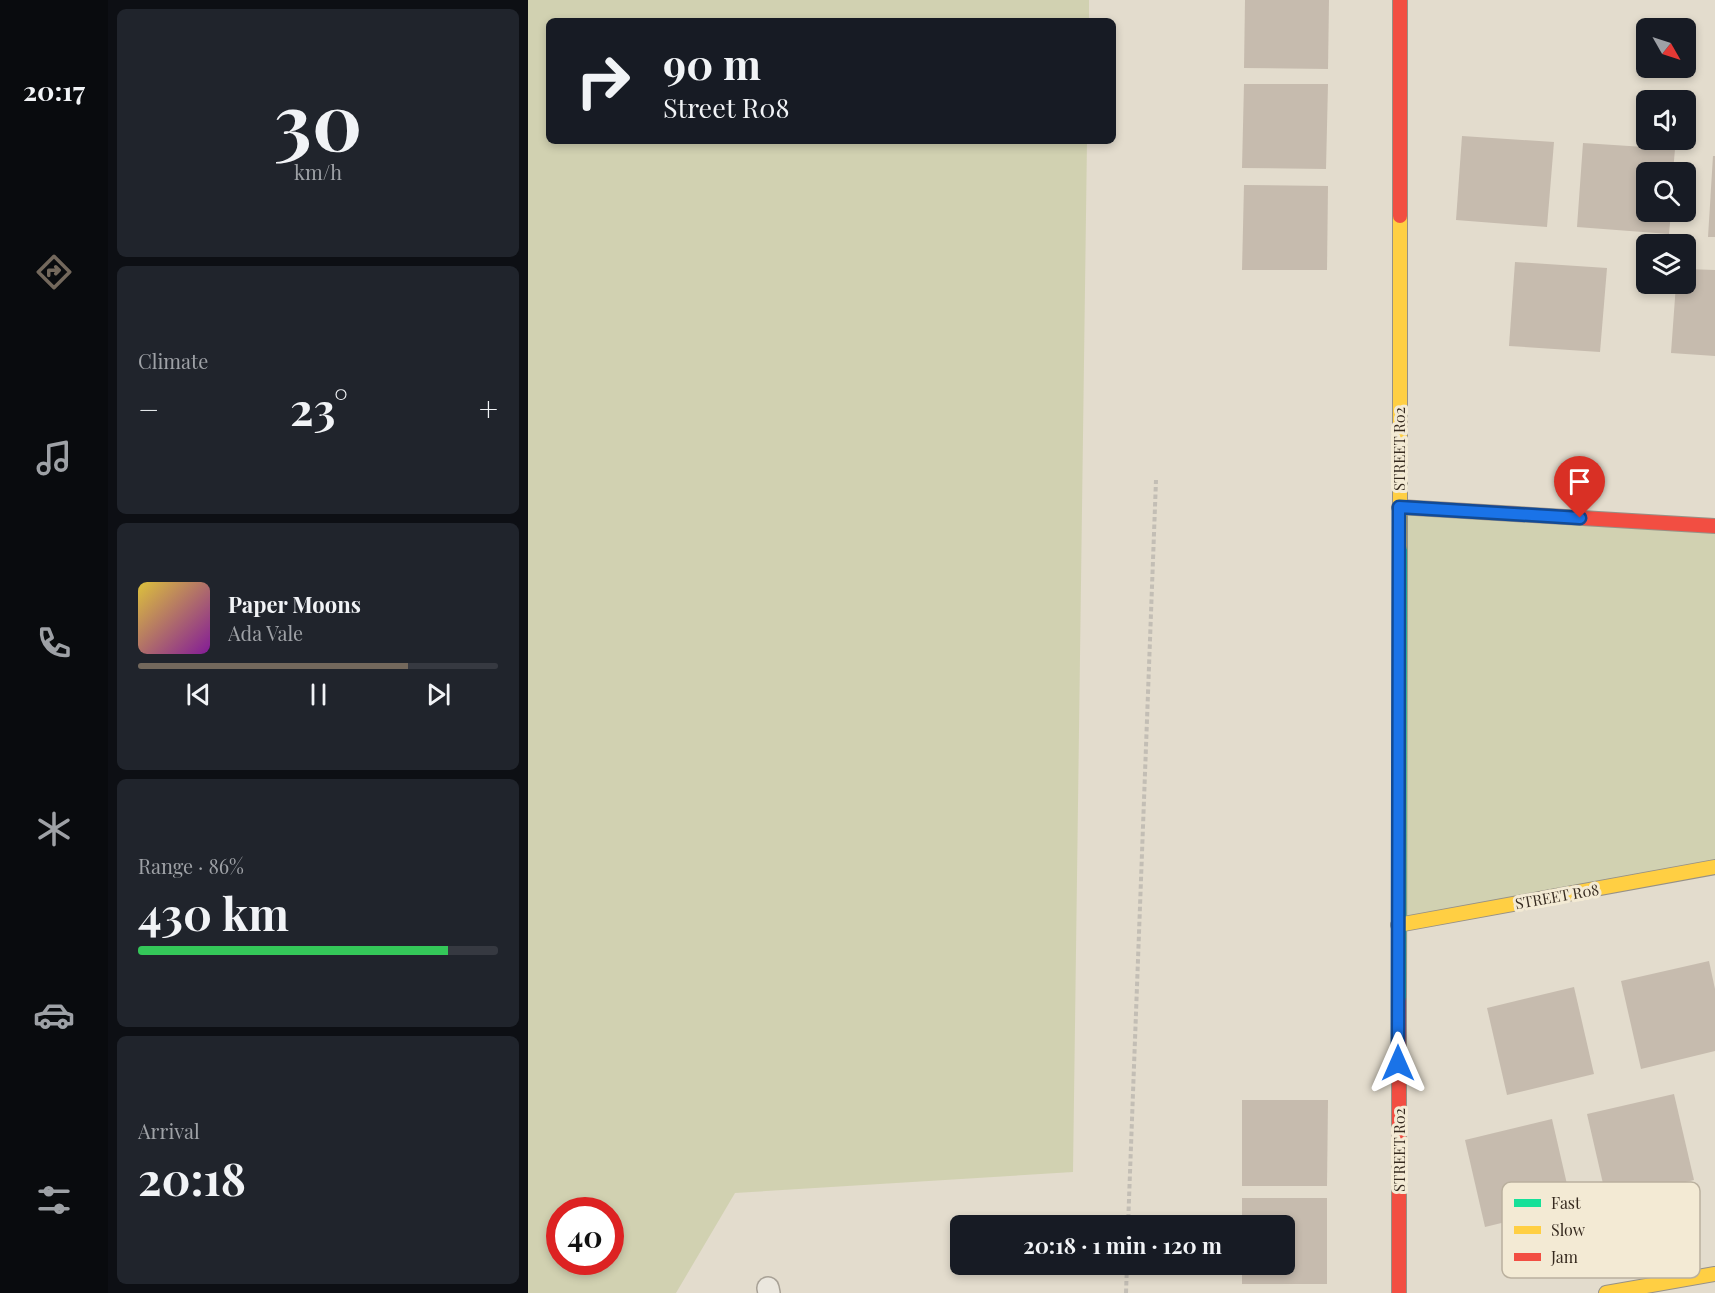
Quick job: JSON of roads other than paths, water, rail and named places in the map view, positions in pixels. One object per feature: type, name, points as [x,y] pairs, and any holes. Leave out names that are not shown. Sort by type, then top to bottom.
[{"type":"street","name":"STREET R02","points":[[1399,1293],[1400,0]]},
{"type":"street","points":[[1399,507],[1715,526]]},
{"type":"street","name":"STREET R08","points":[[1398,925],[1715,867]]},
{"type":"street","points":[[1700,1277],[1715,1274]]},
{"type":"street","points":[[1606,1293],[1692,1278]]}]
